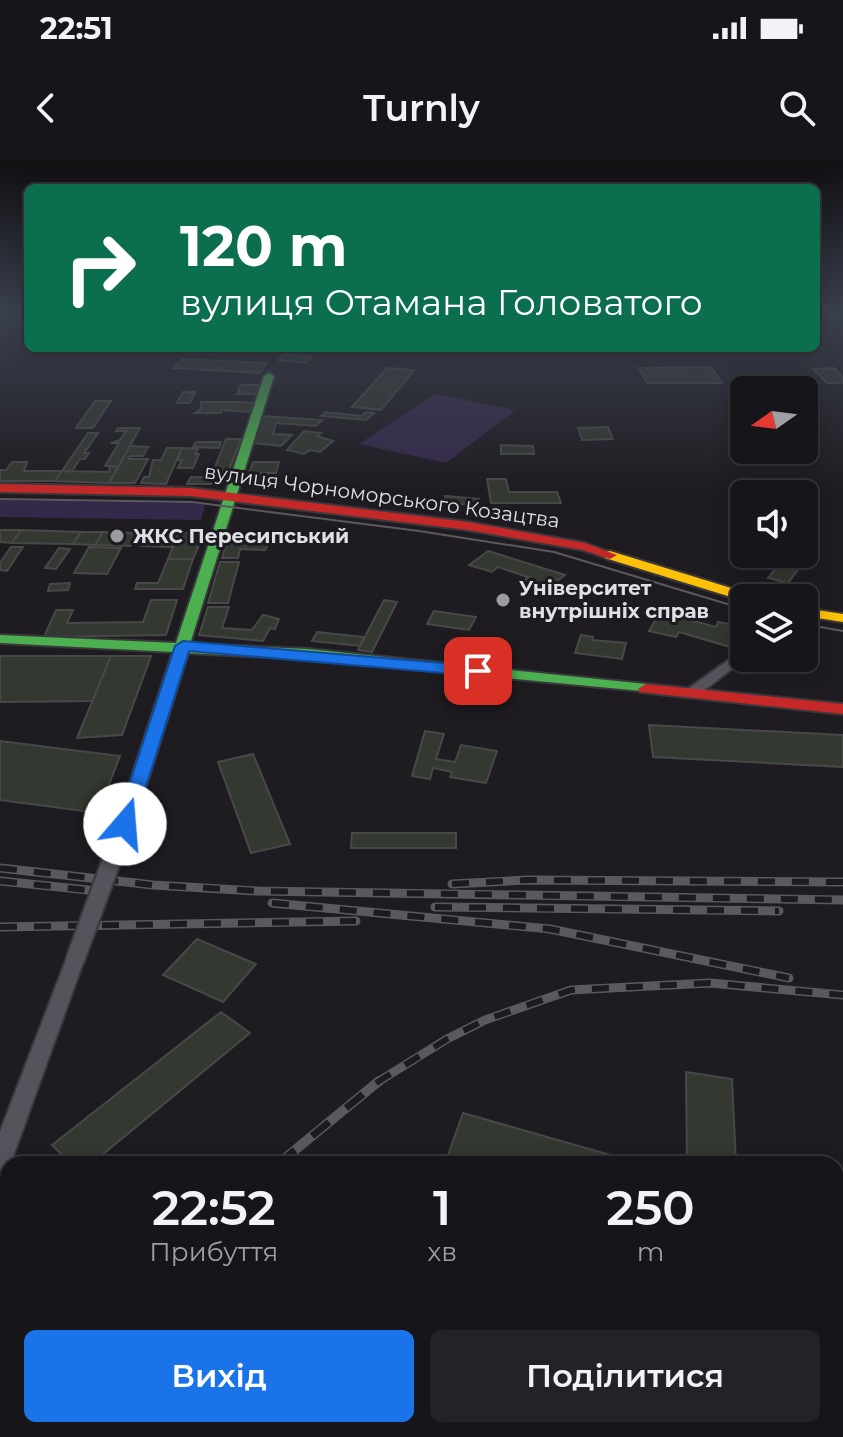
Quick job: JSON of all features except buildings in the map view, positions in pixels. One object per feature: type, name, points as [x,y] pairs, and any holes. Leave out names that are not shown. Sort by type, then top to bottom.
[{"type":"main road","points":[[125,824],[269,376]]},
{"type":"main road","name":"вулиця Чорноморського Козацтва","points":[[0,488],[185,491],[468,526],[554,540],[730,592]]},
{"type":"main road","points":[[818,614],[843,618]]},
{"type":"main road","points":[[0,639],[308,654],[843,709]]},
{"type":"street","points":[[693,692],[730,664]]},
{"type":"street","points":[[2,1156],[125,824]]},
{"type":"shaded area","points":[[435,394],[516,410],[446,463],[359,444]]},
{"type":"shaded area","points":[[0,500],[205,505],[201,520],[0,517]]},
{"type":"tram line","points":[[0,499],[192,502],[419,531],[554,552],[730,605]]},
{"type":"tram line","points":[[818,627],[843,631]]},
{"type":"railway","points":[[0,868],[153,885],[258,891],[843,900]]},
{"type":"railway","points":[[452,884],[527,880],[843,882]]},
{"type":"railway","points":[[0,881],[88,890]]},
{"type":"railway","points":[[272,903],[550,929],[789,978]]},
{"type":"railway","points":[[435,907],[779,911]]},
{"type":"railway","points":[[0,927],[356,921]]},
{"type":"railway","points":[[378,1082],[447,1039],[485,1020],[571,990],[710,983],[843,995]]},
{"type":"railway","points":[[288,1156],[378,1082]]},
{"type":"traffic: fast","points":[[125,824],[269,376]]},
{"type":"traffic: fast","points":[[0,639],[308,654],[646,689]]},
{"type":"traffic: slow","points":[[610,555],[730,592]]},
{"type":"traffic: slow","points":[[818,614],[843,618]]},
{"type":"traffic: jam","points":[[0,488],[190,492],[468,526],[585,547],[610,555]]},
{"type":"traffic: jam","points":[[646,689],[843,709]]},
{"type":"place","name":"ЖКС Пересипський","points":[[117,536]]},
{"type":"place","name":"Університет внутрішніх справ","points":[[503,600]]},
{"type":"route","points":[[125,824],[183,646],[308,654],[478,671]]}]
